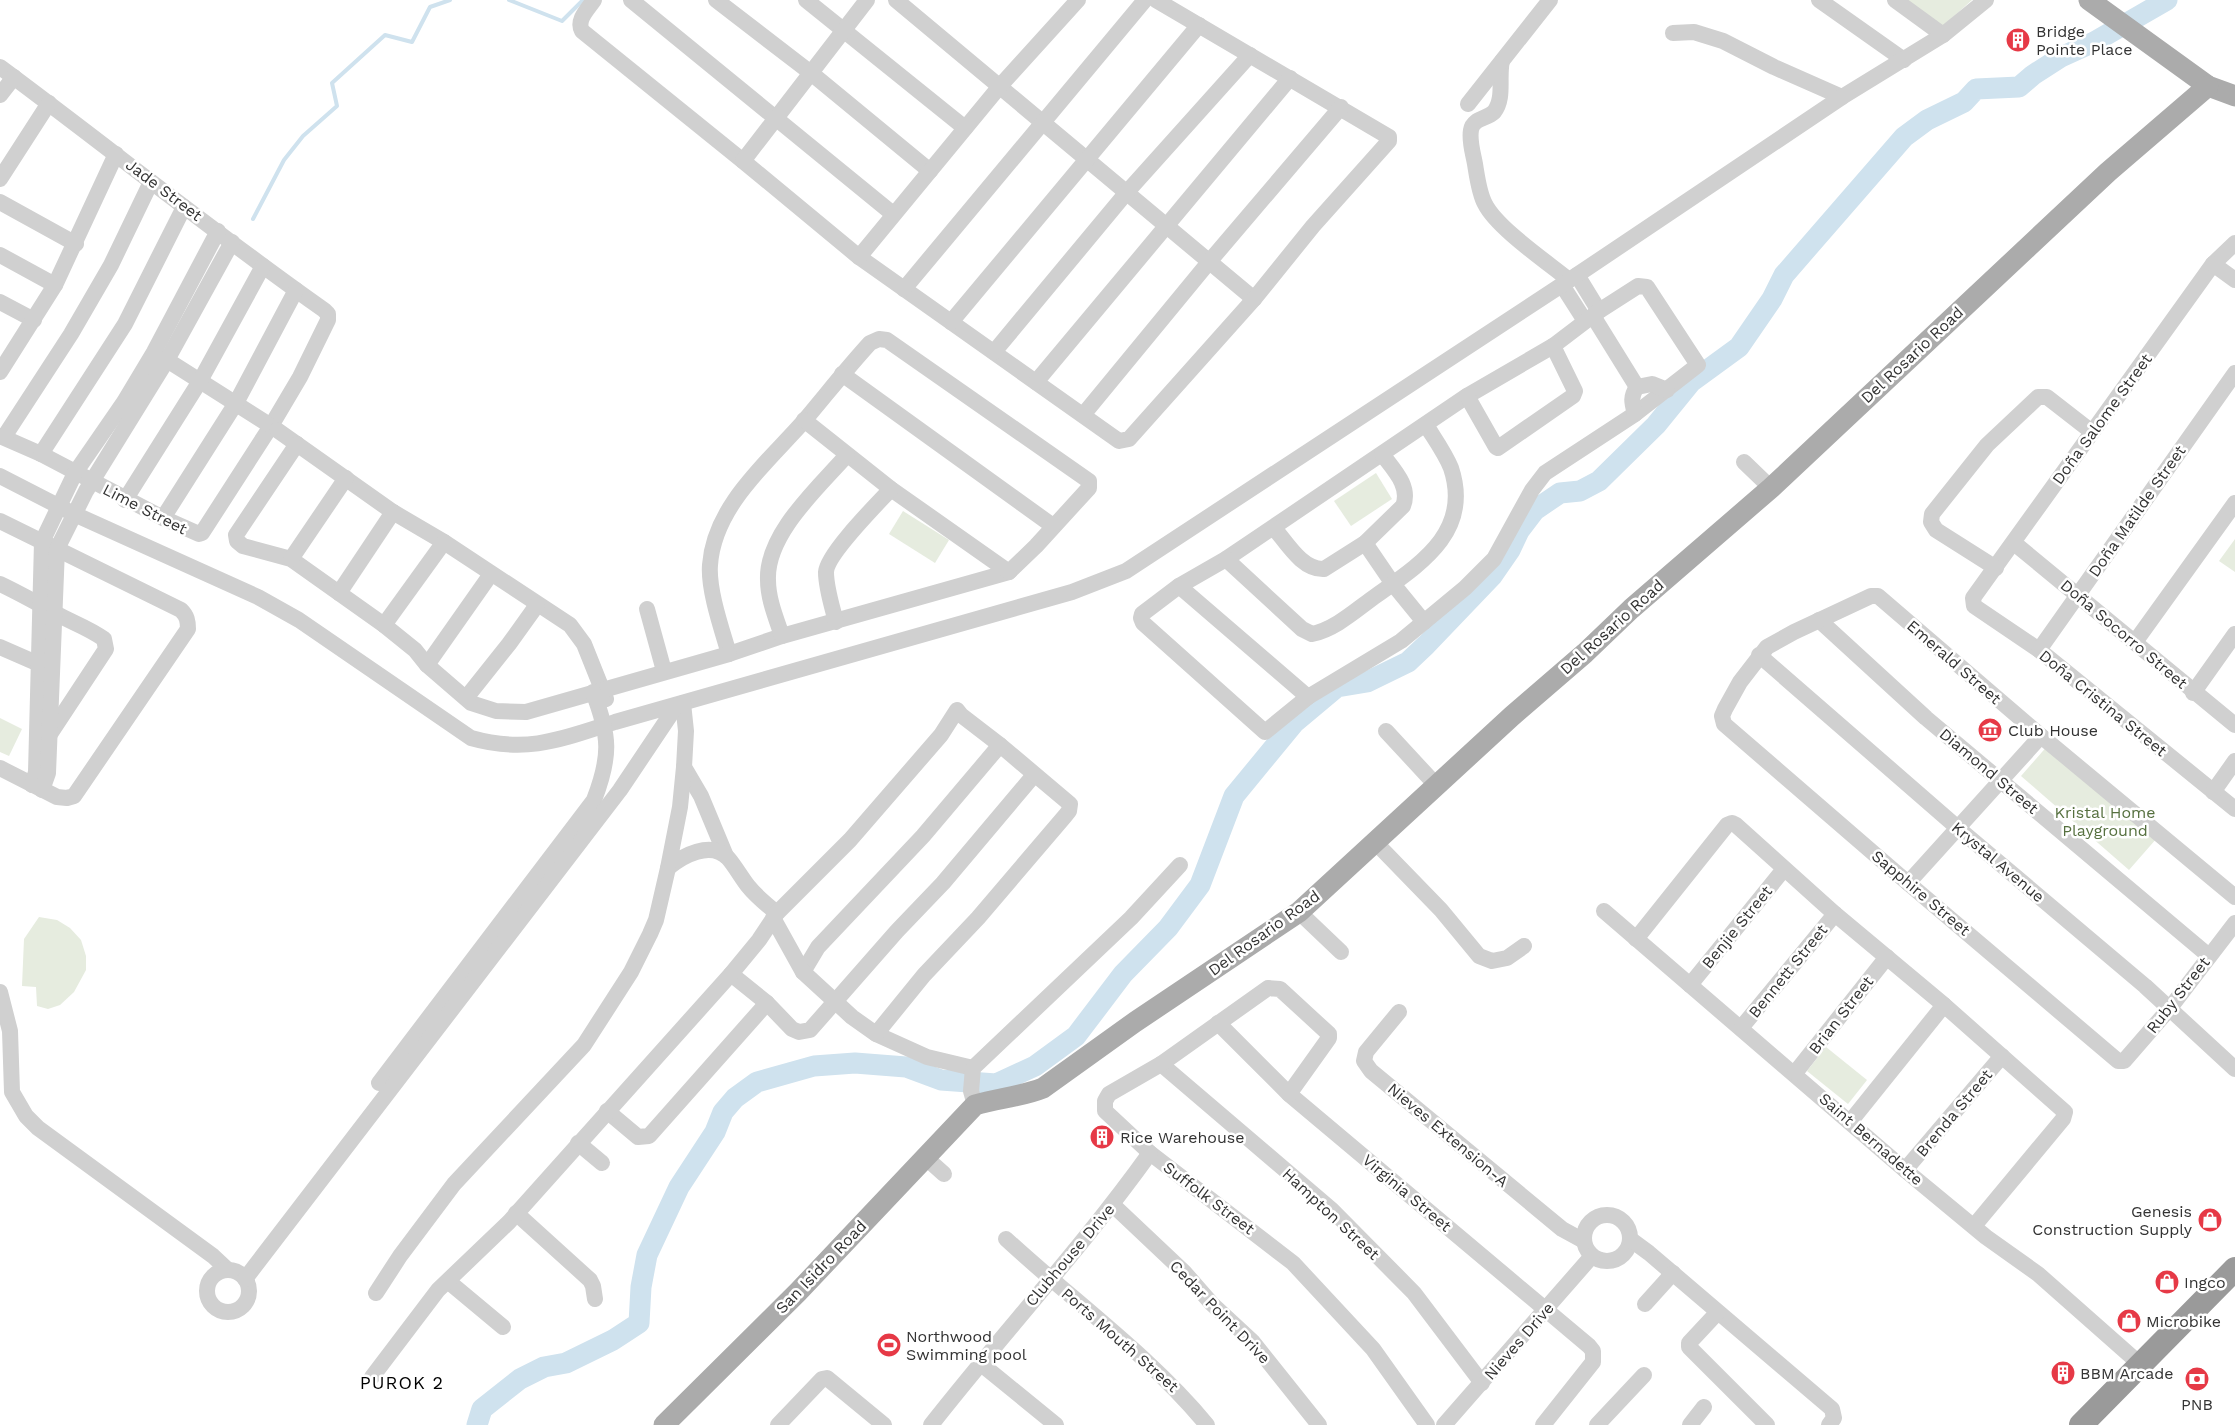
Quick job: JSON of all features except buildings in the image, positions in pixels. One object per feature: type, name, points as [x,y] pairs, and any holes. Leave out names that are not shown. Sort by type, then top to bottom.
[{"type":"highway","points":[[2081,1425],[2235,1269]]},
{"type":"main road","points":[[2096,6],[2208,86],[2235,96]]},
{"type":"main road","name":"Del Rosario Road","points":[[973,1098],[990,1100],[1043,1088],[1135,1022],[1299,912],[1512,716],[1585,653],[1631,608],[1771,488],[2108,172],[2208,86]]},
{"type":"main road","name":"San Isidro Road","points":[[664,1425],[798,1292],[924,1157],[973,1098]]},
{"type":"street","points":[[594,0],[580,21],[579,26],[582,31],[859,257],[1119,441],[1129,439],[1254,299],[1313,226],[1390,140],[1389,137],[1340,107],[1156,0]]},
{"type":"street","points":[[631,0],[894,214]]},
{"type":"street","points":[[716,0],[811,73],[930,171]]},
{"type":"street","points":[[806,0],[965,128]]},
{"type":"street","points":[[743,162],[867,0]]},
{"type":"street","points":[[896,0],[1254,299]]},
{"type":"street","points":[[859,257],[1000,86],[1078,0]]},
{"type":"street","points":[[904,289],[1145,0]]},
{"type":"street","points":[[1468,104],[1550,0]]},
{"type":"street","points":[[1819,0],[1904,60]]},
{"type":"street","points":[[1894,0],[1943,35]]},
{"type":"street","points":[[0,476],[74,514],[215,576],[266,601],[299,620],[471,738],[501,746],[549,744],[610,723],[1072,592],[1126,571],[1570,280],[1842,97],[1943,35],[1986,0]]},
{"type":"street","points":[[951,322],[1199,25]]},
{"type":"street","points":[[1673,33],[1694,32],[1724,41],[1774,67],[1842,97]]},
{"type":"street","points":[[994,352],[1126,192],[1250,55]]},
{"type":"street","points":[[1502,61],[1499,73],[1500,103],[1492,114],[1477,120],[1471,127],[1476,171],[1485,204],[1496,219],[1570,280],[1637,387]]},
{"type":"street","name":"Jade Street","points":[[0,67],[328,314],[328,320],[274,428]]},
{"type":"street","points":[[0,95],[14,77]]},
{"type":"street","points":[[1036,382],[1290,78]]},
{"type":"street","points":[[0,179],[49,103]]},
{"type":"street","points":[[1083,416],[1340,107]]},
{"type":"street","points":[[0,372],[6,352],[34,320],[55,285],[76,244],[116,154]]},
{"type":"street","points":[[2,437],[71,334],[111,265],[151,182]]},
{"type":"street","points":[[0,202],[76,244]]},
{"type":"street","points":[[41,454],[125,324],[184,206]]},
{"type":"street","points":[[37,787],[36,772],[45,667],[55,613],[57,549],[160,356],[218,231]]},
{"type":"street","points":[[37,787],[48,773],[51,693],[45,667],[40,603],[42,542],[75,473],[124,402],[160,356],[232,242]]},
{"type":"street","name":"Doña Salome Street","points":[[1974,598],[2213,264],[2235,243]]},
{"type":"street","points":[[0,255],[55,285]]},
{"type":"street","points":[[2213,264],[2235,280]]},
{"type":"street","points":[[125,500],[200,382],[263,266]]},
{"type":"street","points":[[1638,286],[1647,287],[1698,366],[1636,414],[1545,473],[1532,490],[1494,559],[1465,588],[1401,641],[1308,697],[1265,732],[1143,623],[1142,614],[1179,586],[1274,528],[1467,396],[1553,346],[1592,316],[1638,286]]},
{"type":"street","points":[[163,518],[236,402],[296,290]]},
{"type":"street","points":[[0,302],[34,320]]},
{"type":"street","points":[[297,444],[236,535],[237,541],[243,546],[291,560],[384,625],[415,650],[427,664],[471,702],[496,711],[526,712],[728,654],[782,636],[1009,572],[1086,493],[1089,488],[1089,481],[887,340],[879,339],[870,343],[804,420],[745,484],[734,500],[717,536],[710,565],[716,612],[728,654]]},
{"type":"street","points":[[1467,396],[1498,448],[1573,396],[1575,390],[1553,346]]},
{"type":"street","points":[[160,356],[200,382],[236,402],[393,512],[444,542],[570,625],[579,636],[598,675],[598,690],[610,723],[603,778],[594,800],[237,1274]]},
{"type":"street","name":"Doña Matilde Street","points":[[2039,650],[2235,373]]},
{"type":"street","points":[[842,374],[1053,526]]},
{"type":"street","points":[[1636,414],[1631,401],[1632,393],[1637,387],[1652,384],[1667,390]]},
{"type":"street","points":[[1996,568],[1936,530],[1931,522],[1932,514],[1987,445],[2038,396],[2047,397],[2092,432]]},
{"type":"street","points":[[804,420],[891,489],[1009,572]]},
{"type":"street","points":[[1226,559],[1302,629],[1312,634],[1325,631],[1393,584],[1434,550],[1445,536],[1454,512],[1456,488],[1450,466],[1426,424]]},
{"type":"street","name":"Lime Street","points":[[2,437],[41,454],[125,500],[199,534],[202,533],[274,428]]},
{"type":"street","points":[[1274,528],[1303,561],[1317,569],[1324,569],[1365,543],[1403,506],[1406,500],[1403,483],[1382,454]]},
{"type":"street","points":[[782,636],[770,598],[768,579],[775,542],[786,525],[847,455]]},
{"type":"street","points":[[1744,462],[1771,488]]},
{"type":"street","points":[[291,560],[346,478]]},
{"type":"street","points":[[836,622],[828,585],[827,565],[841,546],[891,489]]},
{"type":"street","points":[[2135,642],[2235,503]]},
{"type":"street","points":[[339,593],[393,512]]},
{"type":"street","points":[[0,521],[182,610],[186,615],[188,629],[74,796],[57,797],[0,768]]},
{"type":"street","points":[[384,625],[444,542]]},
{"type":"street","points":[[1365,543],[1393,584],[1424,622]]},
{"type":"street","name":"Doña Socorro Street","points":[[2014,543],[2235,726]]},
{"type":"street","points":[[427,664],[491,574]]},
{"type":"street","points":[[0,584],[40,603],[104,639],[106,649],[50,734]]},
{"type":"street","points":[[1179,586],[1308,697]]},
{"type":"street","name":"Emerald Street","points":[[1819,620],[1871,596],[1882,598],[2041,736],[2235,897]]},
{"type":"street","name":"Doña Cristina Street","points":[[1974,598],[1974,606],[2039,650],[2235,810]]},
{"type":"street","points":[[466,698],[537,605]]},
{"type":"street","points":[[647,609],[664,671]]},
{"type":"street","points":[[1759,655],[1767,647],[1819,620]]},
{"type":"street","name":"Diamond Street","points":[[1819,620],[1926,718],[2209,956]]},
{"type":"street","points":[[2193,693],[2235,634]]},
{"type":"street","points":[[0,648],[45,667]]},
{"type":"street","name":"Sapphire Street","points":[[1759,655],[1725,709],[1722,716],[1724,724],[2118,1061]]},
{"type":"street","name":"Krystal Avenue","points":[[1759,655],[1959,829],[2170,1008],[2235,1069]]},
{"type":"street","points":[[51,693],[60,699],[75,696]]},
{"type":"street","points":[[376,1293],[400,1256],[454,1184],[584,1045],[631,972],[656,920],[680,807],[686,731],[680,704]]},
{"type":"street","points":[[237,1274],[620,790],[680,704]]},
{"type":"street","points":[[372,1377],[438,1290],[449,1282],[516,1213],[731,974],[759,940],[775,915],[850,840],[941,735],[957,710],[960,715],[1066,799],[1070,804],[1069,811],[978,918],[924,975],[876,1034]]},
{"type":"street","points":[[1386,731],[1436,785]]},
{"type":"street","points":[[1908,883],[1959,829],[2041,736]]},
{"type":"street","points":[[802,972],[818,947],[912,848],[1000,745]]},
{"type":"street","points":[[2213,792],[2235,761]]},
{"type":"street","points":[[684,767],[701,796],[726,856],[748,886],[775,915],[802,972],[835,1002],[876,1034],[927,1057],[973,1070]]},
{"type":"street","points":[[731,974],[767,1003],[792,1029],[799,1032],[810,1030],[897,931],[943,883],[1034,774]]},
{"type":"street","points":[[1636,939],[1727,824],[1736,825],[1834,914],[1944,1005],[2060,1106],[2064,1112],[2063,1119],[1974,1226]]},
{"type":"street","points":[[1374,841],[1440,910],[1479,956],[1492,961],[1507,958],[1524,946]]},
{"type":"street","points":[[668,868],[680,858],[702,850],[719,852],[726,856]]},
{"type":"street","points":[[973,1098],[973,1070],[1131,918],[1180,866]]},
{"type":"street","name":"Benjie Street","points":[[1690,985],[1784,869]]},
{"type":"street","name":"Saint Bernadette","points":[[1604,911],[1905,1170],[1974,1226],[2038,1274],[2141,1365]]},
{"type":"street","points":[[1299,912],[1341,952]]},
{"type":"street","name":"Bennett Street","points":[[1741,1028],[1834,914]]},
{"type":"street","name":"Ruby Street","points":[[2118,1061],[2124,1061],[2170,1008],[2235,922]]},
{"type":"street","name":"Brian Street","points":[[1795,1074],[1887,957]]},
{"type":"street","name":"Suffolk Street","points":[[1289,1094],[1324,1046],[1329,1038],[1329,1034],[1276,987],[1268,988],[1161,1064],[1109,1094],[1104,1105],[1106,1111],[1150,1153],[1294,1263],[1372,1349],[1426,1425]]},
{"type":"street","points":[[0,992],[10,1031],[12,1092],[26,1116],[46,1133],[237,1274]]},
{"type":"street","points":[[608,1111],[638,1137],[649,1136],[767,1003]]},
{"type":"street","points":[[1850,1122],[1944,1005]]},
{"type":"street","name":"Nieves Extension-A","points":[[1398,1012],[1366,1052],[1364,1061],[1371,1071],[1562,1229],[1584,1241]]},
{"type":"street","name":"Virginia Street","points":[[1218,1023],[1289,1094],[1589,1346],[1593,1351],[1593,1362],[1543,1425]]},
{"type":"street","name":"Brenda Street","points":[[1905,1170],[2002,1056]]},
{"type":"street","name":"Hampton Street","points":[[1161,1064],[1332,1210],[1414,1293],[1482,1383]]},
{"type":"street","points":[[578,1143],[602,1163]]},
{"type":"street","name":"Clubhouse Drive","points":[[931,1425],[980,1363],[1112,1205],[1150,1153]]},
{"type":"street","points":[[924,1157],[944,1174]]},
{"type":"street","name":"Cedar Point Drive","points":[[1112,1205],[1184,1272],[1212,1304],[1252,1341],[1319,1425]]},
{"type":"street","points":[[516,1213],[590,1280],[595,1299]]},
{"type":"street","points":[[1606,1215],[1620,1220],[1629,1232],[1630,1239],[1620,1258],[1606,1261],[1592,1256],[1584,1241],[1584,1233],[1592,1221],[1606,1215]]},
{"type":"street","name":"Ports Mouth Street","points":[[1006,1239],[1050,1279],[1153,1366],[1208,1425]]},
{"type":"street","points":[[1630,1239],[1673,1273],[1717,1313],[1832,1409],[1834,1418],[1828,1425]]},
{"type":"street","name":"Nieves Drive","points":[[1444,1425],[1546,1311],[1592,1256]]},
{"type":"street","points":[[1645,1304],[1673,1273]]},
{"type":"street","points":[[449,1282],[502,1327]]},
{"type":"street","points":[[1717,1313],[1689,1343],[1689,1347],[1767,1425]]},
{"type":"street","points":[[980,1363],[1056,1425]]},
{"type":"street","points":[[1597,1425],[1644,1375]]},
{"type":"street","points":[[778,1425],[822,1379],[827,1378],[884,1425]]},
{"type":"street","points":[[1690,1425],[1704,1407]]},
{"type":"green space","points":[[1906,0],[1972,0],[1942,27]]},
{"type":"green space","points":[[1376,473],[1392,499],[1351,526],[1334,501]]},
{"type":"green space","points":[[903,511],[949,540],[935,563],[889,534]]},
{"type":"green space","points":[[2235,539],[2235,572],[2219,561]]},
{"type":"green space","points":[[0,718],[22,729],[9,756],[0,752]]},
{"type":"green space","name":"Kristal Home Playground","points":[[2049,744],[2157,838],[2129,870],[2021,776]]},
{"type":"green space","points":[[39,917],[57,920],[70,928],[81,940],[86,956],[86,970],[74,992],[60,1005],[48,1009],[37,1006],[36,987],[22,986],[24,939]]},
{"type":"green space","points":[[1826,1047],[1867,1080],[1848,1104],[1807,1071]]},
{"type":"waterway","points":[[253,219],[284,160],[303,136],[337,106],[332,83],[385,35],[412,42],[430,7],[450,0]]},
{"type":"waterway","points":[[509,0],[562,21],[583,0]]},
{"type":"waterway","points":[[477,1425],[482,1409],[520,1379],[544,1367],[566,1363],[613,1340],[639,1323],[641,1287],[647,1255],[679,1187],[715,1132],[723,1112],[735,1098],[757,1082],[814,1066],[855,1063],[906,1067],[941,1080],[996,1084],[1035,1066],[1076,1036],[1123,974],[1168,928],[1200,885],[1234,796],[1294,723],[1337,687],[1367,682],[1408,662],[1492,576],[1510,550],[1519,531],[1535,510],[1560,493],[1580,491],[1599,481],[1656,425],[1691,382],[1739,347],[1772,299],[1784,275],[1904,137],[1927,120],[1964,102],[1976,89],[2019,87],[2033,75],[2061,57],[2094,42],[2167,0]]},
{"type":"place","name":"Bridge Pointe Place","points":[[2018,40]]},
{"type":"place","name":"Club House","points":[[1990,730]]},
{"type":"place","name":"Rice Warehouse","points":[[1102,1137]]},
{"type":"place","name":"Genesis Construction Supply","points":[[2210,1220]]},
{"type":"place","name":"Ingco","points":[[2167,1282]]},
{"type":"place","name":"Microbike","points":[[2129,1321]]},
{"type":"place","name":"Northwood Swimming pool","points":[[889,1345]]},
{"type":"place","name":"BBM Arcade","points":[[2063,1373]]},
{"type":"place","name":"PNB","points":[[2197,1379]]},
{"type":"district","name":"PUROK 2","points":[[402,1382]]}]
